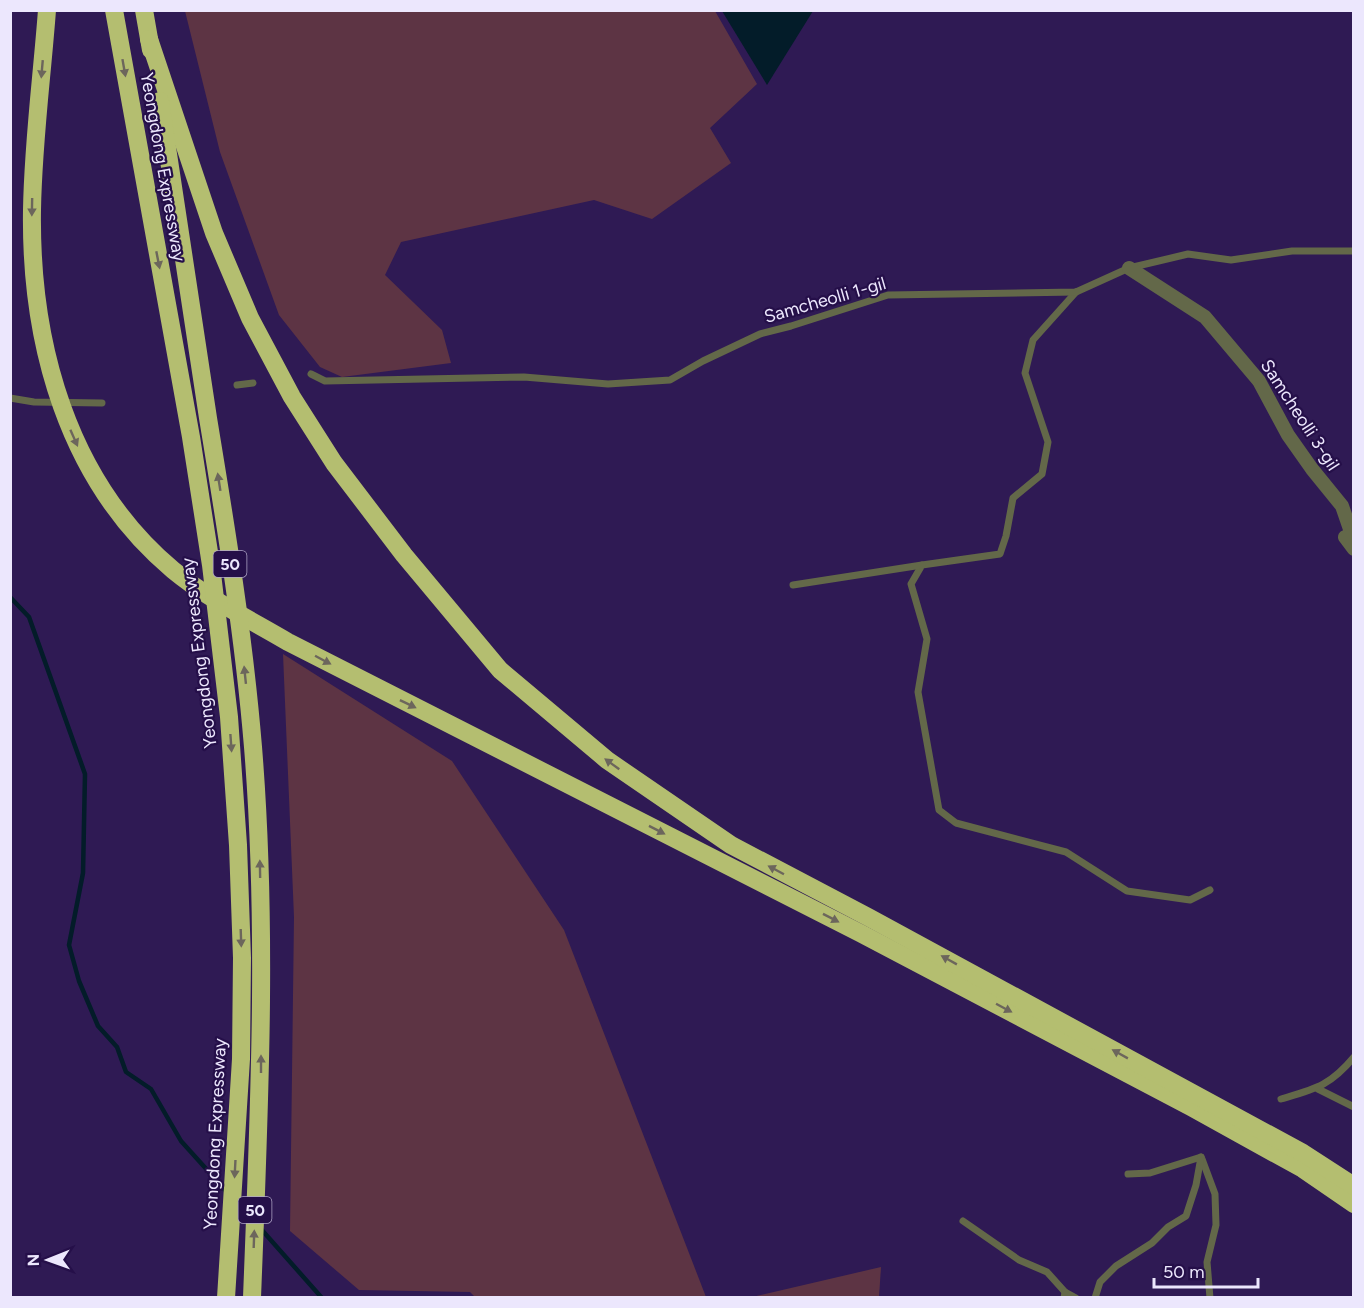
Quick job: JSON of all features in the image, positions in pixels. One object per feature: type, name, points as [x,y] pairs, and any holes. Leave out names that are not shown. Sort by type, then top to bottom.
[{"type":"highway","points":[[47,10],[32,189],[32,246],[37,310],[43,345],[65,417],[89,468],[119,515],[137,536],[191,584],[288,642],[860,933],[1191,1107],[1303,1169],[1353,1204]]},
{"type":"highway","name":"Yeongdong Expressway","points":[[114,10],[191,437],[229,717],[238,845],[242,958],[241,1059],[227,1289]]},
{"type":"highway","name":"Yeongdong Expressway","points":[[144,10],[222,501],[242,642],[253,746],[260,850],[261,977],[259,1123],[252,1298]]},
{"type":"highway","points":[[149,39],[214,234],[250,318],[292,397],[341,472],[404,555],[500,670],[607,760],[731,845],[868,916],[1293,1148],[1353,1186]]},
{"type":"street","name":"Samcheolli 3-gil","points":[[1129,268],[1205,317],[1259,381],[1288,435],[1342,506],[1352,535],[1345,537],[1353,549]]},
{"type":"lane","name":"Samcheolli 1-gil","points":[[311,374],[325,381],[524,377],[608,384],[670,380],[703,361],[760,334],[888,295],[1076,292],[1129,268],[1188,254],[1231,260],[1292,251],[1353,251]]},
{"type":"lane","points":[[793,585],[1000,554],[1013,498],[1042,474],[1048,442],[1025,373],[1033,340],[1076,292]]},
{"type":"lane","points":[[237,385],[253,383]]},
{"type":"lane","points":[[10,398],[34,402],[102,403]]},
{"type":"lane","points":[[922,565],[911,584],[927,639],[918,692],[939,810],[956,823],[1066,852],[1127,891],[1190,900],[1210,890]]},
{"type":"lane","points":[[1281,1099],[1318,1089],[1339,1075],[1353,1057]]},
{"type":"lane","points":[[1318,1089],[1353,1107]]},
{"type":"lane","points":[[1128,1174],[1150,1173],[1201,1157]]},
{"type":"lane","points":[[1095,1298],[1100,1281],[1116,1266],[1152,1243],[1168,1227],[1186,1216],[1196,1185],[1201,1157]]},
{"type":"lane","points":[[1201,1157],[1215,1194],[1216,1225],[1207,1262],[1210,1298]]},
{"type":"lane","points":[[963,1221],[1019,1260],[1047,1272],[1065,1295],[1076,1298]]},
{"type":"shaded area","points":[[185,11],[715,11],[757,84],[710,128],[731,163],[652,219],[594,200],[401,242],[385,275],[442,330],[451,363],[342,377],[320,367],[279,315],[220,152]]},
{"type":"shaded area","points":[[283,654],[452,761],[564,930],[706,1297],[476,1298],[470,1292],[359,1290],[290,1231],[294,917]]},
{"type":"shaded area","points":[[881,1267],[879,1297],[752,1297]]},
{"type":"water","points":[[722,11],[813,11],[767,85]]},
{"type":"waterway","points":[[10,597],[29,617],[85,774],[83,873],[69,945],[79,981],[98,1026],[117,1047],[126,1072],[151,1089],[181,1141],[227,1192]]},
{"type":"waterway","points":[[237,1203],[249,1216]]},
{"type":"waterway","points":[[261,1229],[322,1298]]}]
